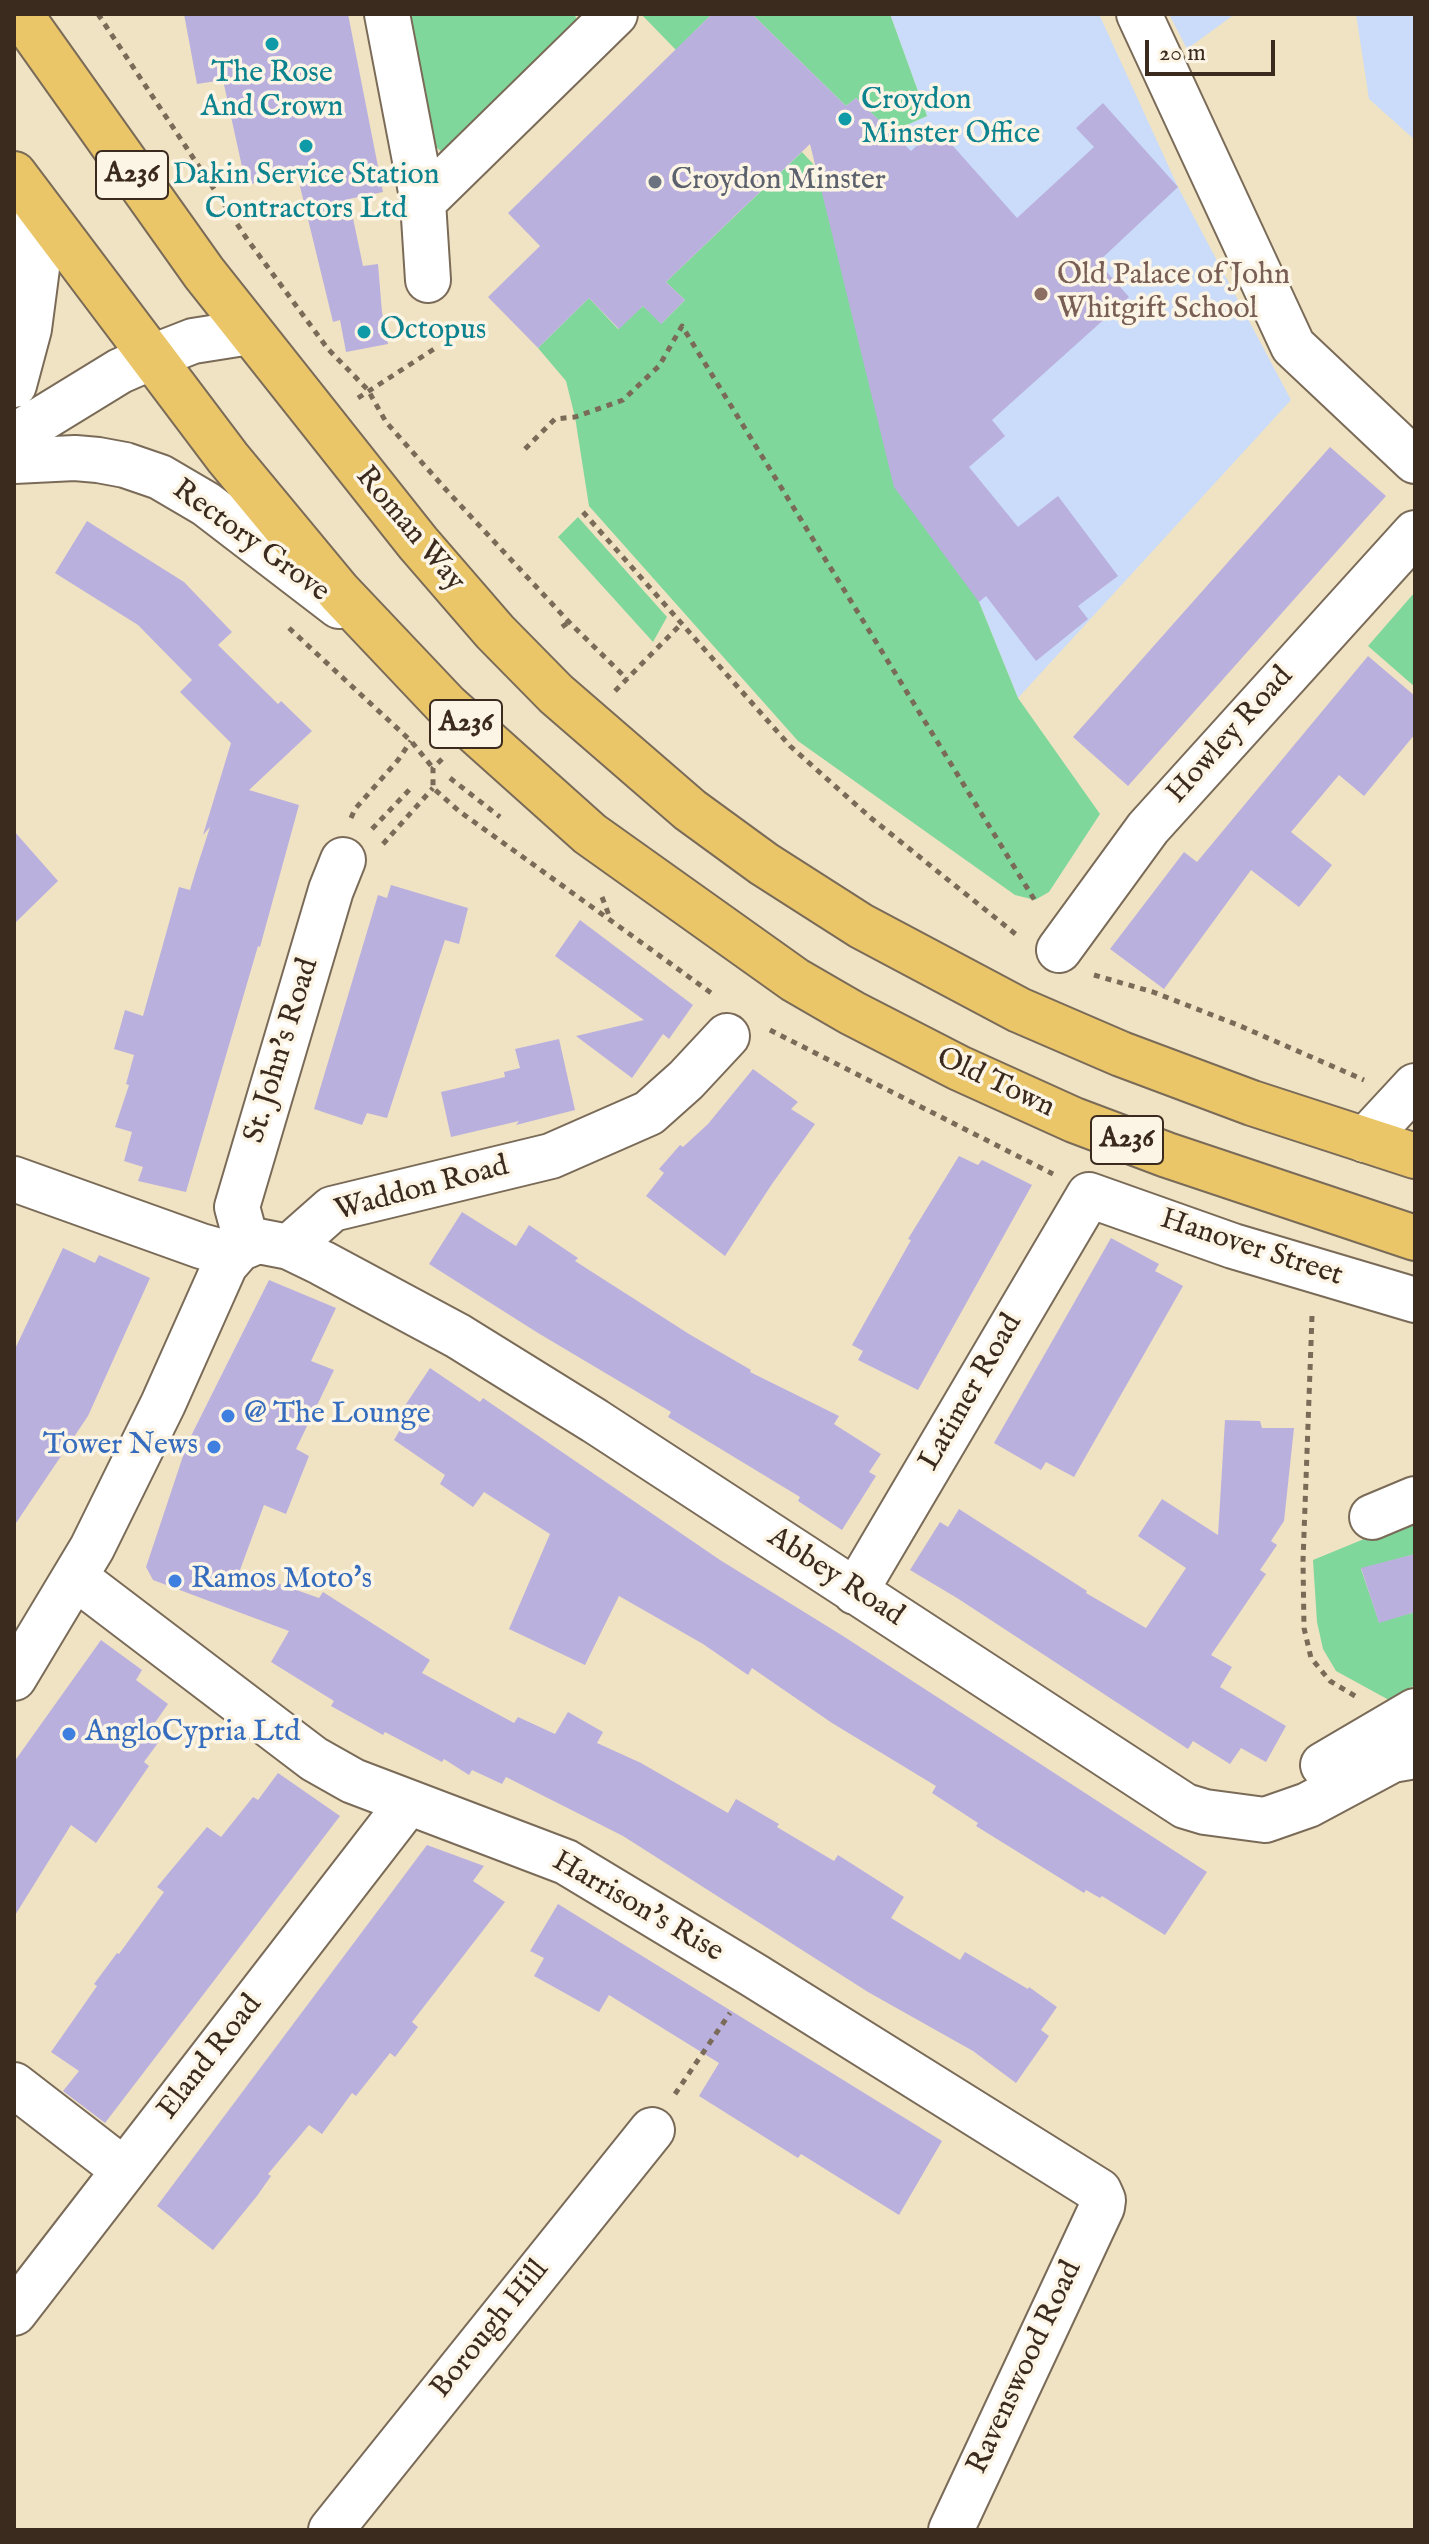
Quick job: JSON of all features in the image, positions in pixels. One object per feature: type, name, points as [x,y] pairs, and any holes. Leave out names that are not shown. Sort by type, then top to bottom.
[{"type":"main road","name":"Roman Way","points":[[20,14],[126,167],[250,332],[418,543],[495,632],[556,694],[657,782],[728,838],[817,899],[898,948],[1067,1032],[1252,1103],[1365,1140]]},
{"type":"main road","name":"A236","points":[[14,176],[228,458],[382,639]]},
{"type":"main road","name":"Old Town","points":[[382,639],[472,729],[590,834],[754,953],[852,1013],[959,1068],[1074,1120],[1167,1155],[1415,1238]]},
{"type":"main road","name":"A236","points":[[1365,1140],[1415,1156]]},
{"type":"street","points":[[387,14],[423,202],[428,280]]},
{"type":"street","points":[[423,202],[615,14]]},
{"type":"street","points":[[1139,14],[1293,346],[1415,461]]},
{"type":"street","points":[[14,176],[31,229],[37,268],[29,329],[14,385]]},
{"type":"street","points":[[14,436],[120,371],[193,341],[250,332]]},
{"type":"street","name":"Rectory Grove","points":[[14,461],[98,460],[160,477],[206,504],[382,639]]},
{"type":"street","name":"Howley Road","points":[[1059,950],[1148,828],[1415,533]]},
{"type":"street","name":"St. John's Road","points":[[256,1249],[237,1207],[327,905],[358,842]]},
{"type":"street","name":"Waddon Road","points":[[14,1678],[76,1578],[163,1404],[225,1265],[332,1209],[551,1156],[649,1113],[686,1080],[727,1036]]},
{"type":"street","points":[[1365,1140],[1410,1092]]},
{"type":"street","name":"Abbey Road","points":[[14,1179],[172,1236],[256,1249],[383,1294],[458,1336],[595,1421],[1185,1806],[1205,1812],[1265,1820],[1308,1805],[1405,1737]]},
{"type":"street","name":"Hanover Street","points":[[1089,1195],[1233,1246],[1415,1300]]},
{"type":"street","name":"Latimer Road","points":[[855,1592],[1089,1195]]},
{"type":"street","points":[[1372,1517],[1415,1499]]},
{"type":"street","name":"Harrison's Rise","points":[[76,1578],[314,1759],[353,1781],[566,1862],[1099,2191],[1102,2207]]},
{"type":"street","name":"Eland Road","points":[[14,2313],[408,1803]]},
{"type":"street","points":[[14,2085],[124,2170]]},
{"type":"street","name":"Borough Hill","points":[[331,2530],[652,2130]]},
{"type":"street","name":"Ravenswood Road","points":[[951,2530],[1102,2207]]},
{"type":"path","points":[[98,14],[247,239],[328,349],[368,390],[386,422],[569,622],[627,679]]},
{"type":"path","points":[[525,449],[555,419],[575,417],[623,400],[659,366],[682,326],[1035,900],[1059,950],[1079,968],[1111,981],[1153,992],[1410,1092]]},
{"type":"path","points":[[368,390],[434,349]]},
{"type":"path","points":[[583,512],[790,746],[871,818],[1031,946],[1059,950]]},
{"type":"path","points":[[562,627],[569,622]]},
{"type":"path","points":[[612,694],[682,623]]},
{"type":"path","points":[[411,741],[433,768],[433,788],[383,845],[358,842],[351,819],[355,809],[411,741]]},
{"type":"path","points":[[358,842],[410,789]]},
{"type":"path","points":[[602,897],[610,919]]},
{"type":"path","points":[[1313,1271],[1303,1561],[1304,1628],[1311,1658],[1330,1681],[1405,1737]]},
{"type":"path","points":[[652,2130],[755,1976]]},
{"type":"shaded area","name":"Old Palace of John Whitgift School","points":[[890,14],[1099,14],[1178,187],[1291,400],[1018,698],[815,166],[927,116]]},
{"type":"shaded area","points":[[1169,14],[1235,14],[1187,49]]},
{"type":"shaded area","points":[[1356,14],[1415,14],[1415,140],[1369,99]]},
{"type":"green space","points":[[404,14],[575,14],[579,33],[455,153],[441,151],[426,139]]},
{"type":"green space","points":[[641,14],[712,14],[676,50]]},
{"type":"green space","points":[[752,14],[890,14],[927,116],[891,132],[856,98],[846,106]]},
{"type":"green space","points":[[802,152],[815,166],[1018,698],[1100,814],[1049,892],[1035,900],[1015,895],[798,741],[589,506],[566,381],[538,348],[589,298],[618,329],[643,306],[662,323],[685,300],[666,282]]},
{"type":"green space","points":[[578,517],[667,617],[653,642],[558,537]]},
{"type":"green space","points":[[1415,592],[1415,687],[1368,646]]},
{"type":"green space","points":[[1415,1518],[1415,1554],[1361,1569],[1379,1622],[1415,1612],[1415,1685],[1389,1700],[1336,1671],[1323,1649],[1317,1622],[1313,1560]]},
{"type":"building","points":[[184,14],[348,14],[383,192],[349,199],[363,266],[378,264],[388,344],[346,352],[340,320],[333,322],[297,174],[246,185],[223,80],[197,84]]},
{"type":"building","points":[[712,14],[752,14],[846,106],[856,98],[911,151],[937,128],[1017,218],[1094,147],[1076,128],[1103,103],[1178,187],[1098,262],[1129,297],[992,420],[1005,436],[969,467],[1018,527],[1058,496],[1118,576],[1078,606],[1088,619],[1036,661],[986,596],[979,602],[894,487],[810,144],[666,282],[685,300],[661,324],[643,306],[619,329],[589,298],[538,348],[488,297],[540,246],[508,213]]},
{"type":"building","points":[[1330,447],[1386,496],[1128,786],[1073,737]]},
{"type":"building","points":[[87,521],[184,582],[232,632],[218,645],[278,704],[281,701],[312,731],[249,790],[299,805],[186,1192],[138,1181],[143,1167],[124,1161],[132,1132],[115,1127],[129,1085],[126,1084],[134,1055],[114,1049],[125,1010],[143,1016],[179,887],[190,890],[231,743],[180,692],[192,680],[138,625],[55,573]]},
{"type":"building","points":[[1368,656],[1415,696],[1415,734],[1364,796],[1339,775],[1291,832],[1332,865],[1299,907],[1251,870],[1164,989],[1110,949],[1184,852],[1197,862]]},
{"type":"building","points":[[14,831],[58,881],[14,924]]},
{"type":"building","points":[[391,885],[468,908],[459,944],[445,940],[387,1118],[367,1113],[362,1125],[314,1109],[378,895],[387,898]]},
{"type":"building","points":[[580,920],[693,1005],[669,1039],[663,1034],[632,1078],[576,1036],[644,1020],[555,956]]},
{"type":"building","points":[[559,1039],[575,1110],[451,1137],[441,1092],[505,1077],[504,1072],[520,1068],[515,1049]]},
{"type":"building","points":[[753,1069],[798,1102],[791,1109],[815,1124],[725,1256],[646,1196],[664,1173],[659,1169],[680,1145],[683,1147],[708,1124]]},
{"type":"building","points":[[959,1156],[978,1165],[982,1160],[1032,1185],[918,1390],[858,1360],[863,1351],[852,1345],[911,1240],[908,1239]]},
{"type":"building","points":[[462,1212],[516,1246],[529,1225],[578,1258],[575,1261],[750,1372],[839,1416],[834,1424],[881,1454],[869,1472],[876,1476],[842,1530],[798,1501],[800,1497],[668,1417],[671,1412],[429,1264]]},
{"type":"building","points":[[1111,1238],[1159,1264],[1155,1271],[1183,1286],[1074,1477],[1046,1462],[1041,1470],[994,1443]]},
{"type":"building","points":[[63,1248],[95,1263],[99,1255],[150,1278],[88,1416],[14,1526],[14,1351]]},
{"type":"building","points":[[269,1280],[336,1308],[311,1361],[334,1370],[296,1449],[309,1456],[286,1514],[264,1505],[240,1570],[319,1598],[323,1592],[430,1660],[422,1673],[514,1723],[518,1717],[555,1734],[568,1712],[603,1732],[597,1743],[641,1763],[728,1813],[736,1799],[834,1861],[838,1855],[904,1897],[891,1918],[960,1960],[965,1952],[1029,1987],[1057,2007],[1041,2030],[1049,2036],[1016,2083],[973,2051],[868,1992],[623,1836],[506,1777],[502,1784],[472,1770],[469,1775],[444,1759],[442,1762],[385,1732],[383,1735],[331,1706],[334,1701],[271,1662],[289,1631],[153,1580],[146,1567],[187,1444]]},
{"type":"building","points":[[430,1368],[480,1402],[483,1398],[720,1560],[1207,1872],[1165,1935],[1102,1896],[1100,1898],[1086,1890],[1084,1893],[976,1826],[978,1823],[932,1793],[936,1786],[832,1723],[752,1668],[748,1675],[703,1644],[619,1596],[585,1665],[509,1629],[550,1534],[484,1492],[473,1507],[440,1484],[445,1475],[394,1440],[407,1418],[400,1413]]},
{"type":"building","points":[[1225,1420],[1260,1421],[1262,1428],[1294,1428],[1284,1521],[1271,1541],[1277,1545],[1260,1570],[1266,1574],[1211,1655],[1232,1667],[1220,1687],[1286,1726],[1266,1762],[1241,1748],[1230,1764],[1193,1741],[1188,1749],[910,1570],[940,1522],[948,1527],[959,1509],[1086,1593],[1146,1628],[1186,1568],[1138,1536],[1162,1499],[1218,1535]]},
{"type":"building","points":[[1415,1554],[1415,1612],[1379,1623],[1361,1568]]},
{"type":"building","points":[[101,1640],[142,1670],[136,1680],[168,1704],[154,1724],[166,1732],[144,1762],[149,1766],[96,1843],[71,1825],[14,1917],[14,1762]]},
{"type":"building","points":[[278,1773],[340,1816],[105,2123],[63,2091],[79,2071],[51,2052],[97,1986],[94,1984],[164,1892],[157,1887],[207,1827],[221,1837],[253,1797],[258,1800]]},
{"type":"building","points":[[427,1845],[484,1866],[473,1881],[505,1902],[412,2022],[418,2027],[395,2057],[390,2053],[356,2096],[352,2093],[322,2134],[309,2125],[268,2174],[271,2176],[257,2196],[213,2250],[157,2206]]},
{"type":"building","points":[[558,1904],[942,2141],[899,2215],[801,2154],[798,2158],[699,2096],[719,2063],[609,1995],[599,2012],[534,1976],[544,1958],[530,1951]]},
{"type":"place","name":"The Rose And Crown","points":[[272,44]]},
{"type":"place","name":"Croydon Minster Office","points":[[845,119]]},
{"type":"place","name":"Dakin Service Station Contractors Ltd","points":[[306,146]]},
{"type":"place","name":"Croydon Minster","points":[[655,182]]},
{"type":"place","name":"Old Palace of John Whitgift School","points":[[1041,294]]},
{"type":"place","name":"Octopus","points":[[364,332]]},
{"type":"place","name":"@ The Lounge","points":[[228,1416]]},
{"type":"place","name":"Tower News","points":[[214,1447]]},
{"type":"place","name":"Ramos Moto's","points":[[175,1581]]},
{"type":"place","name":"AngloCypria Ltd","points":[[69,1734]]}]
